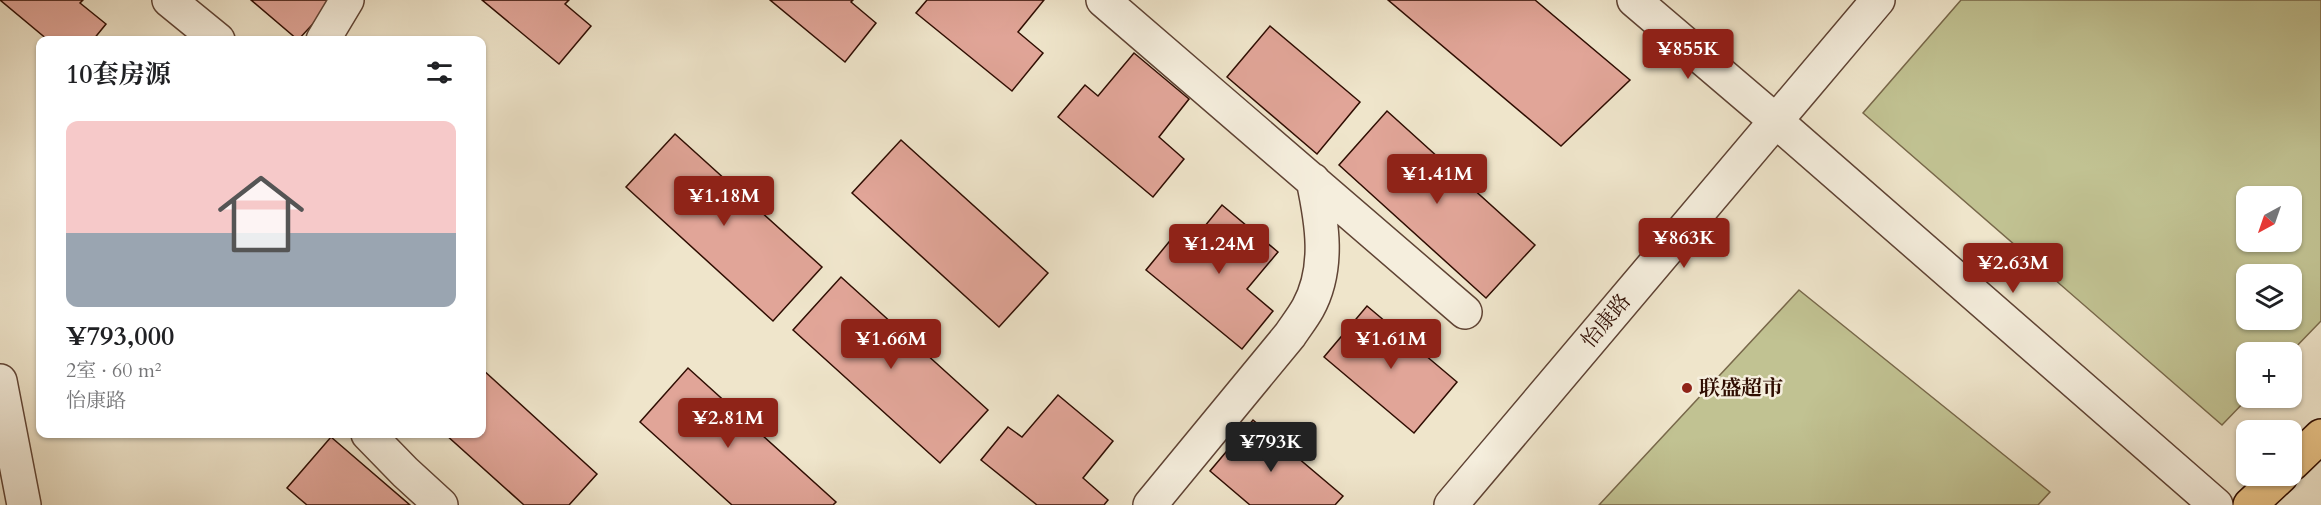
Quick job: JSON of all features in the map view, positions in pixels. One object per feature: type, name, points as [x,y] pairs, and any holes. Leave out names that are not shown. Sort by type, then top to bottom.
[{"type":"highway","points":[[2302,455],[2321,436]]},
{"type":"highway","points":[[2250,505],[2270,486]]},
{"type":"street","points":[[169,0],[213,36]]},
{"type":"street","points":[[325,36],[347,0]]},
{"type":"street","points":[[1103,0],[1465,312]]},
{"type":"street","points":[[1634,0],[2216,505]]},
{"type":"street","name":"怡康路","points":[[1451,505],[1878,0]]},
{"type":"street","points":[[1150,505],[1290,335],[1309,306],[1322,266],[1322,223],[1312,180]]},
{"type":"street","points":[[0,381],[24,505]]},
{"type":"street","points":[[372,438],[441,505]]},
{"type":"green space","points":[[1961,0],[2321,0],[2321,321],[2301,342],[2236,342],[2236,408],[2238,408],[2222,425],[1863,113]]},
{"type":"green space","points":[[1799,290],[2050,492],[2038,505],[1599,505]]},
{"type":"building","points":[[0,0],[83,0],[80,3],[106,24],[96,36],[43,36]]},
{"type":"building","points":[[251,0],[335,0],[302,36],[293,36]]},
{"type":"building","points":[[482,0],[569,0],[565,4],[591,26],[559,64]]},
{"type":"building","points":[[770,0],[853,0],[851,2],[876,23],[845,62]]},
{"type":"building","points":[[927,0],[1044,0],[1018,32],[1043,53],[1012,91],[916,13]]},
{"type":"building","points":[[1388,0],[1535,0],[1630,80],[1561,146]]},
{"type":"building","points":[[1270,26],[1360,102],[1317,154],[1227,77]]},
{"type":"building","points":[[1134,53],[1189,99],[1159,137],[1184,159],[1153,197],[1058,117],[1085,85],[1098,96]]},
{"type":"building","points":[[1387,111],[1535,245],[1486,298],[1339,165]]},
{"type":"building","points":[[675,134],[822,267],[773,321],[626,187]]},
{"type":"building","points":[[901,140],[1048,273],[999,327],[852,193]]},
{"type":"building","points":[[1222,205],[1278,252],[1247,289],[1273,311],[1242,349],[1146,270],[1173,237],[1187,248]]},
{"type":"building","points":[[841,277],[988,410],[940,463],[793,330]]},
{"type":"building","points":[[1367,306],[1457,382],[1414,433],[1324,357]]},
{"type":"building","points":[[688,368],[836,502],[833,505],[732,505],[640,422]]},
{"type":"building","points":[[486,373],[597,474],[569,505],[524,505],[449,438],[486,438]]},
{"type":"building","points":[[1058,395],[1113,441],[1083,478],[1108,500],[1104,505],[1037,505],[981,460],[1008,427],[1022,437]]},
{"type":"building","points":[[1253,420],[1343,496],[1335,505],[1250,505],[1210,471]]},
{"type":"building","points":[[332,438],[410,505],[307,505],[287,488]]},
{"type":"place","name":"联盛超市","points":[[1687,388]]}]
